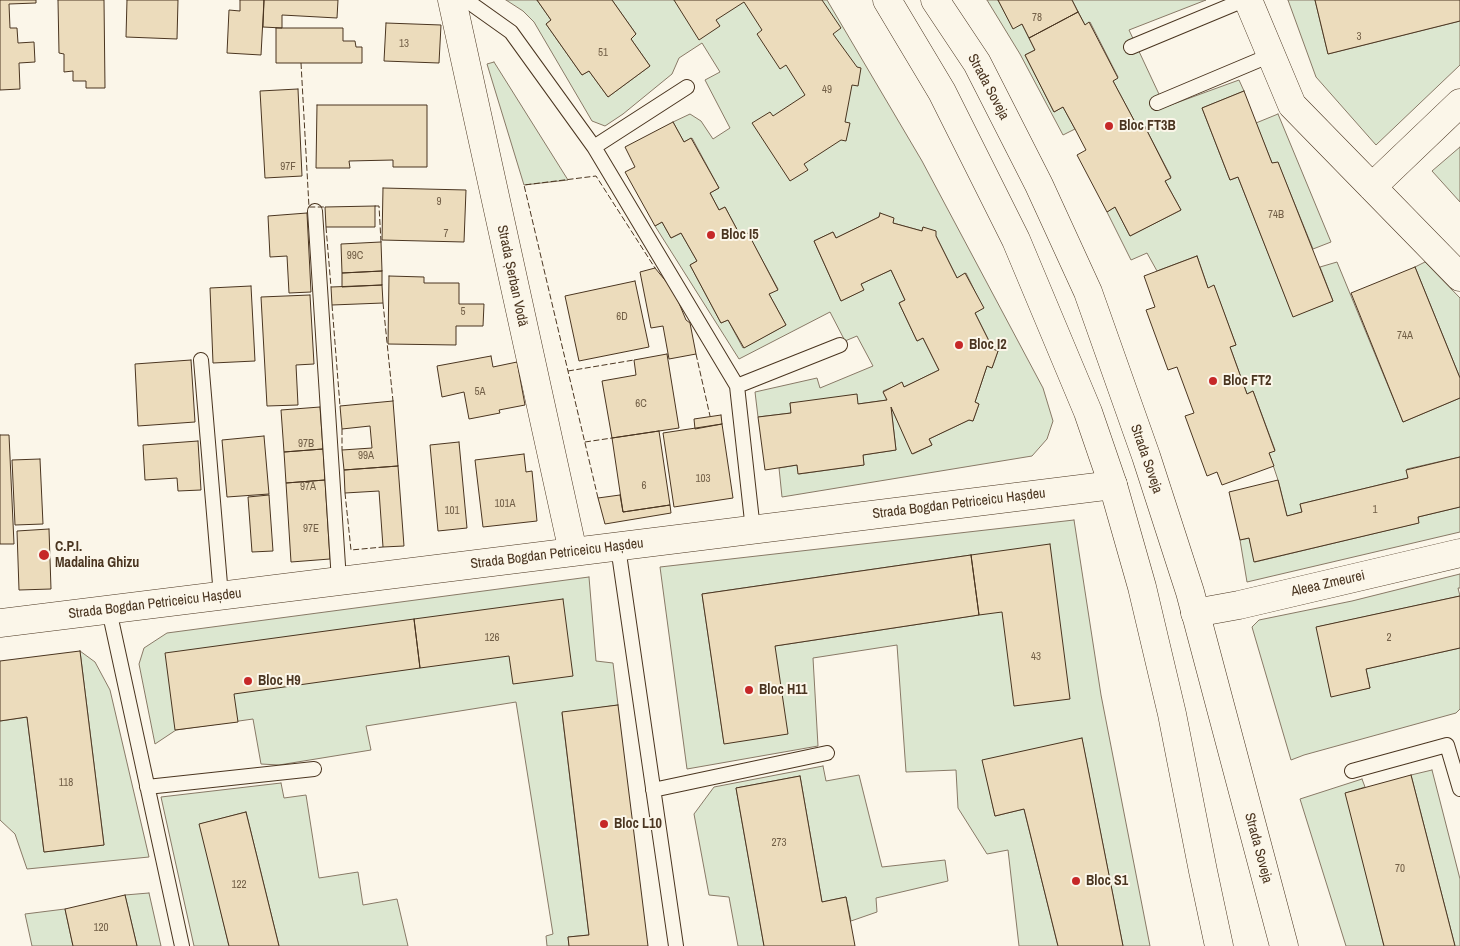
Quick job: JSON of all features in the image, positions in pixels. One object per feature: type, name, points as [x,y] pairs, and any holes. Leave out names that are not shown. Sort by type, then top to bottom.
[{"type":"street","name":"Strada Șerban Vodă","points":[[452,0],[573,552]]},
{"type":"street","points":[[887,0],[942,92],[1016,240],[1088,412],[1113,485],[1142,586],[1172,714],[1219,946]]},
{"type":"street","name":"Strada Soveja","points":[[935,0],[977,63],[1039,185],[1088,292],[1146,456],[1196,613],[1284,946]]},
{"type":"street","points":[[1246,0],[1292,105],[1460,278]]},
{"type":"street","points":[[1372,187],[1460,103]]},
{"type":"street","name":"Strada Bogdan Petriceicu Hașdeu","points":[[0,623],[1113,485]]},
{"type":"street","name":"Aleea Zmeurei","points":[[1196,613],[1239,605],[1460,553]]},
{"type":"lane","points":[[466,0],[511,32],[594,146],[738,386],[753,530]]},
{"type":"lane","points":[[1131,47],[1246,0]]},
{"type":"lane","points":[[1157,103],[1270,56]]},
{"type":"lane","points":[[594,146],[687,87]]},
{"type":"lane","points":[[315,211],[339,581]]},
{"type":"lane","points":[[738,386],[840,345]]},
{"type":"lane","points":[[201,360],[221,596]]},
{"type":"lane","points":[[618,547],[676,946]]},
{"type":"lane","points":[[109,610],[182,946]]},
{"type":"lane","points":[[1352,771],[1447,744],[1460,789]]},
{"type":"lane","points":[[653,790],[827,754]]},
{"type":"lane","points":[[147,787],[314,769]]},
{"type":"green space","points":[[506,0],[537,0],[551,20],[546,24],[582,75],[589,71],[608,97],[650,66],[631,39],[636,34],[612,0],[827,0],[922,161],[1043,388],[1053,421],[1047,439],[1032,456],[782,497],[779,468],[797,465],[799,474],[864,465],[863,455],[896,450],[891,407],[913,454],[932,445],[929,439],[969,420],[973,421],[979,404],[975,402],[987,366],[992,368],[998,351],[993,349],[975,313],[983,308],[966,273],[957,278],[936,236],[923,227],[922,231],[893,223],[880,214],[879,217],[836,238],[833,232],[814,241],[841,301],[863,290],[861,284],[891,270],[905,300],[899,303],[917,341],[923,338],[939,370],[904,387],[902,383],[883,391],[887,400],[858,404],[790,403],[791,413],[758,417],[755,392],[817,378],[820,388],[873,366],[857,336],[845,341],[830,312],[739,359],[655,226],[662,222],[671,238],[681,233],[697,261],[690,265],[721,323],[728,320],[743,348],[786,325],[769,294],[778,289],[748,234],[741,237],[725,207],[719,210],[710,193],[719,188],[692,138],[684,142],[673,122],[690,114],[701,121],[713,139],[730,128],[705,80],[720,72],[702,43],[679,58],[672,74],[623,114],[605,126],[592,121],[534,22],[523,11]]},
{"type":"green space","points":[[987,0],[998,0],[1013,28],[1022,24],[1035,50],[1025,55],[1054,112],[1063,107],[1075,129],[1063,135],[1020,54]]},
{"type":"green space","points":[[1072,0],[1206,0],[1129,30],[1165,107],[1239,80],[1244,91],[1202,108],[1230,180],[1238,177],[1293,316],[1333,301],[1320,267],[1337,262],[1403,422],[1460,398],[1460,457],[1407,469],[1408,478],[1300,504],[1302,512],[1287,516],[1269,453],[1275,450],[1253,391],[1247,394],[1230,347],[1236,345],[1214,286],[1208,288],[1197,256],[1157,271],[1147,253],[1131,260],[1107,212],[1115,207],[1130,236],[1181,210],[1165,181],[1171,177],[1142,121],[1136,124],[1113,81],[1118,77],[1090,22],[1085,25]]},
{"type":"green space","points":[[1288,0],[1315,0],[1328,54],[1460,21],[1460,65],[1376,145],[1316,77]]},
{"type":"green space","points":[[494,62],[568,180],[524,185],[487,64]]},
{"type":"green space","points":[[1278,114],[1331,242],[1313,249],[1278,163],[1272,163],[1256,123]]},
{"type":"green space","points":[[1460,147],[1460,202],[1432,171]]},
{"type":"green space","points":[[1425,262],[1460,298],[1460,378],[1415,267]]},
{"type":"green space","points":[[1460,507],[1460,532],[1247,582],[1240,540],[1249,538],[1255,562],[1418,523],[1418,517]]},
{"type":"green space","points":[[1074,520],[1101,695],[1150,946],[1123,946],[1082,739],[983,761],[995,816],[1024,809],[1058,946],[1019,946],[1008,850],[987,854],[958,808],[956,770],[906,772],[897,645],[813,658],[818,746],[687,769],[660,567]],"holes":[[[971,555],[979,615],[775,646],[724,743],[702,594]]]},
{"type":"green space","points":[[1460,574],[1460,588],[1458,588],[1460,596],[1317,627],[1331,696],[1370,688],[1366,669],[1460,648],[1460,709],[1456,713],[1291,760],[1252,627],[1259,620],[1352,601]]},
{"type":"green space","points":[[589,577],[596,661],[613,663],[618,705],[562,713],[589,935],[568,937],[569,946],[547,946],[546,936],[553,934],[516,702],[366,726],[371,750],[279,765],[261,764],[253,719],[176,730],[155,744],[139,664],[144,648],[167,633]]},
{"type":"green space","points":[[80,651],[95,662],[110,690],[149,857],[27,869],[15,834],[0,820],[0,721],[27,717],[44,852],[104,845]]},
{"type":"green space","points":[[823,766],[826,781],[859,775],[882,867],[945,860],[948,881],[876,898],[877,912],[851,921],[846,897],[822,902],[800,776],[736,788],[764,946],[738,946],[729,897],[709,895],[694,814],[714,787]]},
{"type":"green space","points":[[1432,770],[1460,879],[1460,946],[1455,946],[1411,775]]},
{"type":"green space","points":[[1362,779],[1365,787],[1346,793],[1384,946],[1346,946],[1300,799]]},
{"type":"green space","points":[[281,783],[284,798],[306,795],[319,878],[358,872],[363,905],[397,899],[408,946],[279,946],[246,812],[200,824],[229,946],[194,946],[161,797]]},
{"type":"green space","points":[[149,893],[161,946],[137,946],[125,895]]},
{"type":"green space","points":[[65,909],[73,946],[32,946],[25,914]]},
{"type":"building","points":[[0,0],[36,0],[36,3],[9,4],[10,28],[17,28],[18,43],[34,42],[35,62],[19,63],[20,89],[0,90]]},
{"type":"building","points":[[58,0],[104,0],[105,88],[86,88],[86,81],[73,81],[73,71],[64,72],[64,54],[59,53]]},
{"type":"building","points":[[127,0],[178,0],[177,39],[126,37]]},
{"type":"building","points":[[240,0],[264,0],[261,55],[227,53],[229,10],[240,11]]},
{"type":"building","points":[[264,0],[338,0],[337,18],[282,15],[282,28],[263,27]]},
{"type":"building","points":[[537,0],[612,0],[636,34],[631,39],[650,66],[608,97],[589,71],[582,75],[546,24],[551,20]]},
{"type":"building","points":[[674,0],[822,0],[841,28],[833,34],[857,67],[861,68],[858,86],[852,85],[845,122],[850,123],[846,141],[841,140],[804,164],[808,170],[790,181],[752,123],[770,112],[773,116],[805,95],[786,65],[780,69],[757,34],[762,30],[744,2],[716,20],[720,26],[699,40]]},
{"type":"building","points":[[998,0],[1072,0],[1078,12],[1029,38],[1022,24],[1013,29]]},
{"type":"building","points":[[1315,0],[1460,0],[1460,21],[1328,54]]},
{"type":"building","name":"Bloc FT3B","points":[[1078,12],[1085,25],[1089,22],[1118,78],[1113,81],[1136,124],[1142,121],[1171,178],[1165,181],[1181,210],[1130,236],[1115,207],[1107,212],[1077,155],[1086,150],[1063,107],[1054,112],[1025,55],[1035,50],[1029,38]]},
{"type":"building","points":[[386,23],[441,25],[439,63],[384,61]]},
{"type":"building","points":[[276,28],[343,28],[343,41],[355,41],[356,47],[362,47],[362,63],[276,63]]},
{"type":"building","points":[[298,89],[302,176],[265,178],[260,91]]},
{"type":"building","points":[[1244,91],[1272,163],[1278,162],[1333,301],[1293,317],[1238,177],[1230,180],[1202,108]]},
{"type":"building","points":[[317,105],[427,105],[427,167],[393,167],[393,160],[349,161],[350,168],[316,168]]},
{"type":"building","name":"Bloc I5","points":[[673,122],[684,142],[691,138],[719,188],[710,193],[719,210],[725,207],[741,237],[748,233],[778,290],[769,294],[786,325],[744,348],[728,320],[721,323],[690,265],[697,261],[681,233],[671,238],[662,222],[655,226],[625,172],[635,167],[625,147]]},
{"type":"building","points":[[383,188],[466,190],[464,242],[382,240]]},
{"type":"building","points":[[375,206],[375,227],[326,227],[325,207]]},
{"type":"building","points":[[307,213],[311,292],[289,293],[287,256],[270,257],[268,216]]},
{"type":"building","name":"Bloc I2","points":[[880,213],[894,218],[893,223],[922,231],[923,227],[936,231],[936,236],[957,278],[965,273],[984,308],[975,313],[993,349],[998,351],[992,368],[987,366],[975,402],[979,404],[973,421],[969,420],[929,439],[932,445],[912,454],[891,407],[896,450],[863,455],[864,465],[798,474],[797,465],[765,470],[758,417],[791,413],[790,403],[857,394],[858,404],[887,400],[883,392],[902,382],[904,387],[939,370],[923,338],[917,341],[899,303],[905,300],[891,270],[861,284],[864,290],[841,301],[814,241],[833,232],[836,238],[879,217]]},
{"type":"building","points":[[381,242],[382,271],[342,273],[341,244]]},
{"type":"building","name":"Bloc FT2","points":[[1197,256],[1208,288],[1214,285],[1236,345],[1230,347],[1247,394],[1253,391],[1275,451],[1269,453],[1274,466],[1222,485],[1217,472],[1207,476],[1185,416],[1194,413],[1177,367],[1168,370],[1146,310],[1155,307],[1144,276]]},
{"type":"building","points":[[1415,267],[1460,378],[1460,398],[1403,422],[1351,293]]},
{"type":"building","points":[[655,268],[674,291],[686,320],[690,323],[696,354],[669,359],[663,326],[651,328],[640,272]]},
{"type":"building","points":[[382,271],[382,285],[342,287],[342,273]]},
{"type":"building","points":[[389,276],[424,277],[424,283],[459,283],[459,304],[484,304],[483,326],[456,326],[456,345],[388,344]]},
{"type":"building","points":[[635,281],[649,347],[579,361],[565,296]]},
{"type":"building","points":[[382,285],[383,303],[332,305],[331,287]]},
{"type":"building","points":[[251,286],[255,361],[213,363],[210,288]]},
{"type":"building","points":[[310,295],[314,364],[296,365],[298,405],[267,406],[261,297]]},
{"type":"building","points":[[667,354],[679,428],[612,438],[602,381],[636,375],[634,360]]},
{"type":"building","points":[[491,356],[493,367],[517,362],[525,405],[499,410],[500,413],[469,419],[464,392],[442,397],[437,366]]},
{"type":"building","points":[[191,360],[195,422],[138,426],[135,364]]},
{"type":"building","points":[[393,401],[398,466],[344,470],[342,450],[372,448],[370,426],[342,429],[340,406]]},
{"type":"building","points":[[320,407],[323,449],[284,452],[281,410]]},
{"type":"building","points":[[721,415],[722,424],[695,429],[694,419]]},
{"type":"building","points":[[722,424],[733,498],[674,507],[663,433]]},
{"type":"building","points":[[659,431],[670,505],[623,512],[612,438]]},
{"type":"building","points":[[0,435],[9,435],[14,544],[0,544]]},
{"type":"building","points":[[264,436],[269,494],[227,497],[222,440]]},
{"type":"building","points":[[198,441],[201,490],[178,491],[177,478],[145,480],[143,445]]},
{"type":"building","points":[[459,442],[467,528],[438,531],[430,445]]},
{"type":"building","points":[[323,449],[325,480],[286,483],[284,452]]},
{"type":"building","points":[[524,454],[526,472],[532,471],[537,521],[483,527],[475,460]]},
{"type":"building","points":[[1460,457],[1460,507],[1418,517],[1419,523],[1254,562],[1249,538],[1240,540],[1229,492],[1278,480],[1287,516],[1302,512],[1300,504],[1408,478],[1406,470]]},
{"type":"building","points":[[40,459],[43,524],[15,525],[12,460]]},
{"type":"building","points":[[398,466],[404,546],[383,547],[379,491],[345,493],[344,470]]},
{"type":"building","points":[[325,480],[330,559],[291,562],[286,483]]},
{"type":"building","points":[[269,495],[273,551],[252,552],[248,497]]},
{"type":"building","points":[[620,495],[623,512],[670,505],[671,513],[605,524],[598,498]]},
{"type":"building","points":[[49,529],[51,589],[19,590],[17,531]]},
{"type":"building","points":[[1050,544],[1070,699],[1014,706],[1002,612],[979,615],[971,555]]},
{"type":"building","name":"Bloc H11","points":[[971,555],[979,615],[775,646],[788,734],[724,744],[702,594]]},
{"type":"building","points":[[1460,596],[1460,648],[1366,669],[1370,688],[1331,697],[1316,627]]},
{"type":"building","points":[[563,599],[573,676],[513,684],[509,656],[420,668],[414,619]]},
{"type":"building","name":"Bloc H9","points":[[414,619],[420,668],[234,694],[238,722],[175,730],[165,653]]},
{"type":"building","points":[[80,651],[104,845],[44,852],[27,717],[0,721],[0,661]]},
{"type":"building","name":"Bloc L10","points":[[618,705],[648,946],[569,946],[568,937],[589,935],[562,712]]},
{"type":"building","name":"Bloc S1","points":[[1082,738],[1123,946],[1058,946],[1024,809],[995,816],[982,760]]},
{"type":"building","points":[[1411,775],[1455,946],[1384,946],[1345,793]]},
{"type":"building","points":[[800,776],[822,902],[846,897],[855,946],[764,946],[736,788]]},
{"type":"building","points":[[246,812],[279,946],[229,946],[199,824]]},
{"type":"building","points":[[125,895],[137,946],[73,946],[65,909]]},
{"type":"fence","points":[[301,63],[309,207],[325,207]]},
{"type":"fence","points":[[598,498],[524,185],[596,176],[655,268]]},
{"type":"fence","points":[[375,206],[379,206],[381,242]]},
{"type":"fence","points":[[326,227],[331,287]]},
{"type":"fence","points":[[383,303],[393,401]]},
{"type":"fence","points":[[332,305],[340,406]]},
{"type":"fence","points":[[696,354],[710,416]]},
{"type":"fence","points":[[568,371],[634,360]]},
{"type":"fence","points":[[342,429],[342,450]]},
{"type":"fence","points":[[585,442],[612,438]]},
{"type":"fence","points":[[345,493],[351,550],[383,547]]},
{"type":"place","name":"Bloc FT3B","points":[[1109,126]]},
{"type":"place","name":"Bloc I5","points":[[711,235]]},
{"type":"place","name":"Bloc I2","points":[[959,345]]},
{"type":"place","name":"Bloc FT2","points":[[1213,381]]},
{"type":"place","name":"C.P.I. Madalina Ghizu","points":[[44,555]]},
{"type":"place","name":"Bloc H9","points":[[248,681]]},
{"type":"place","name":"Bloc H11","points":[[749,690]]},
{"type":"place","name":"Bloc L10","points":[[604,824]]},
{"type":"place","name":"Bloc S1","points":[[1076,881]]}]
